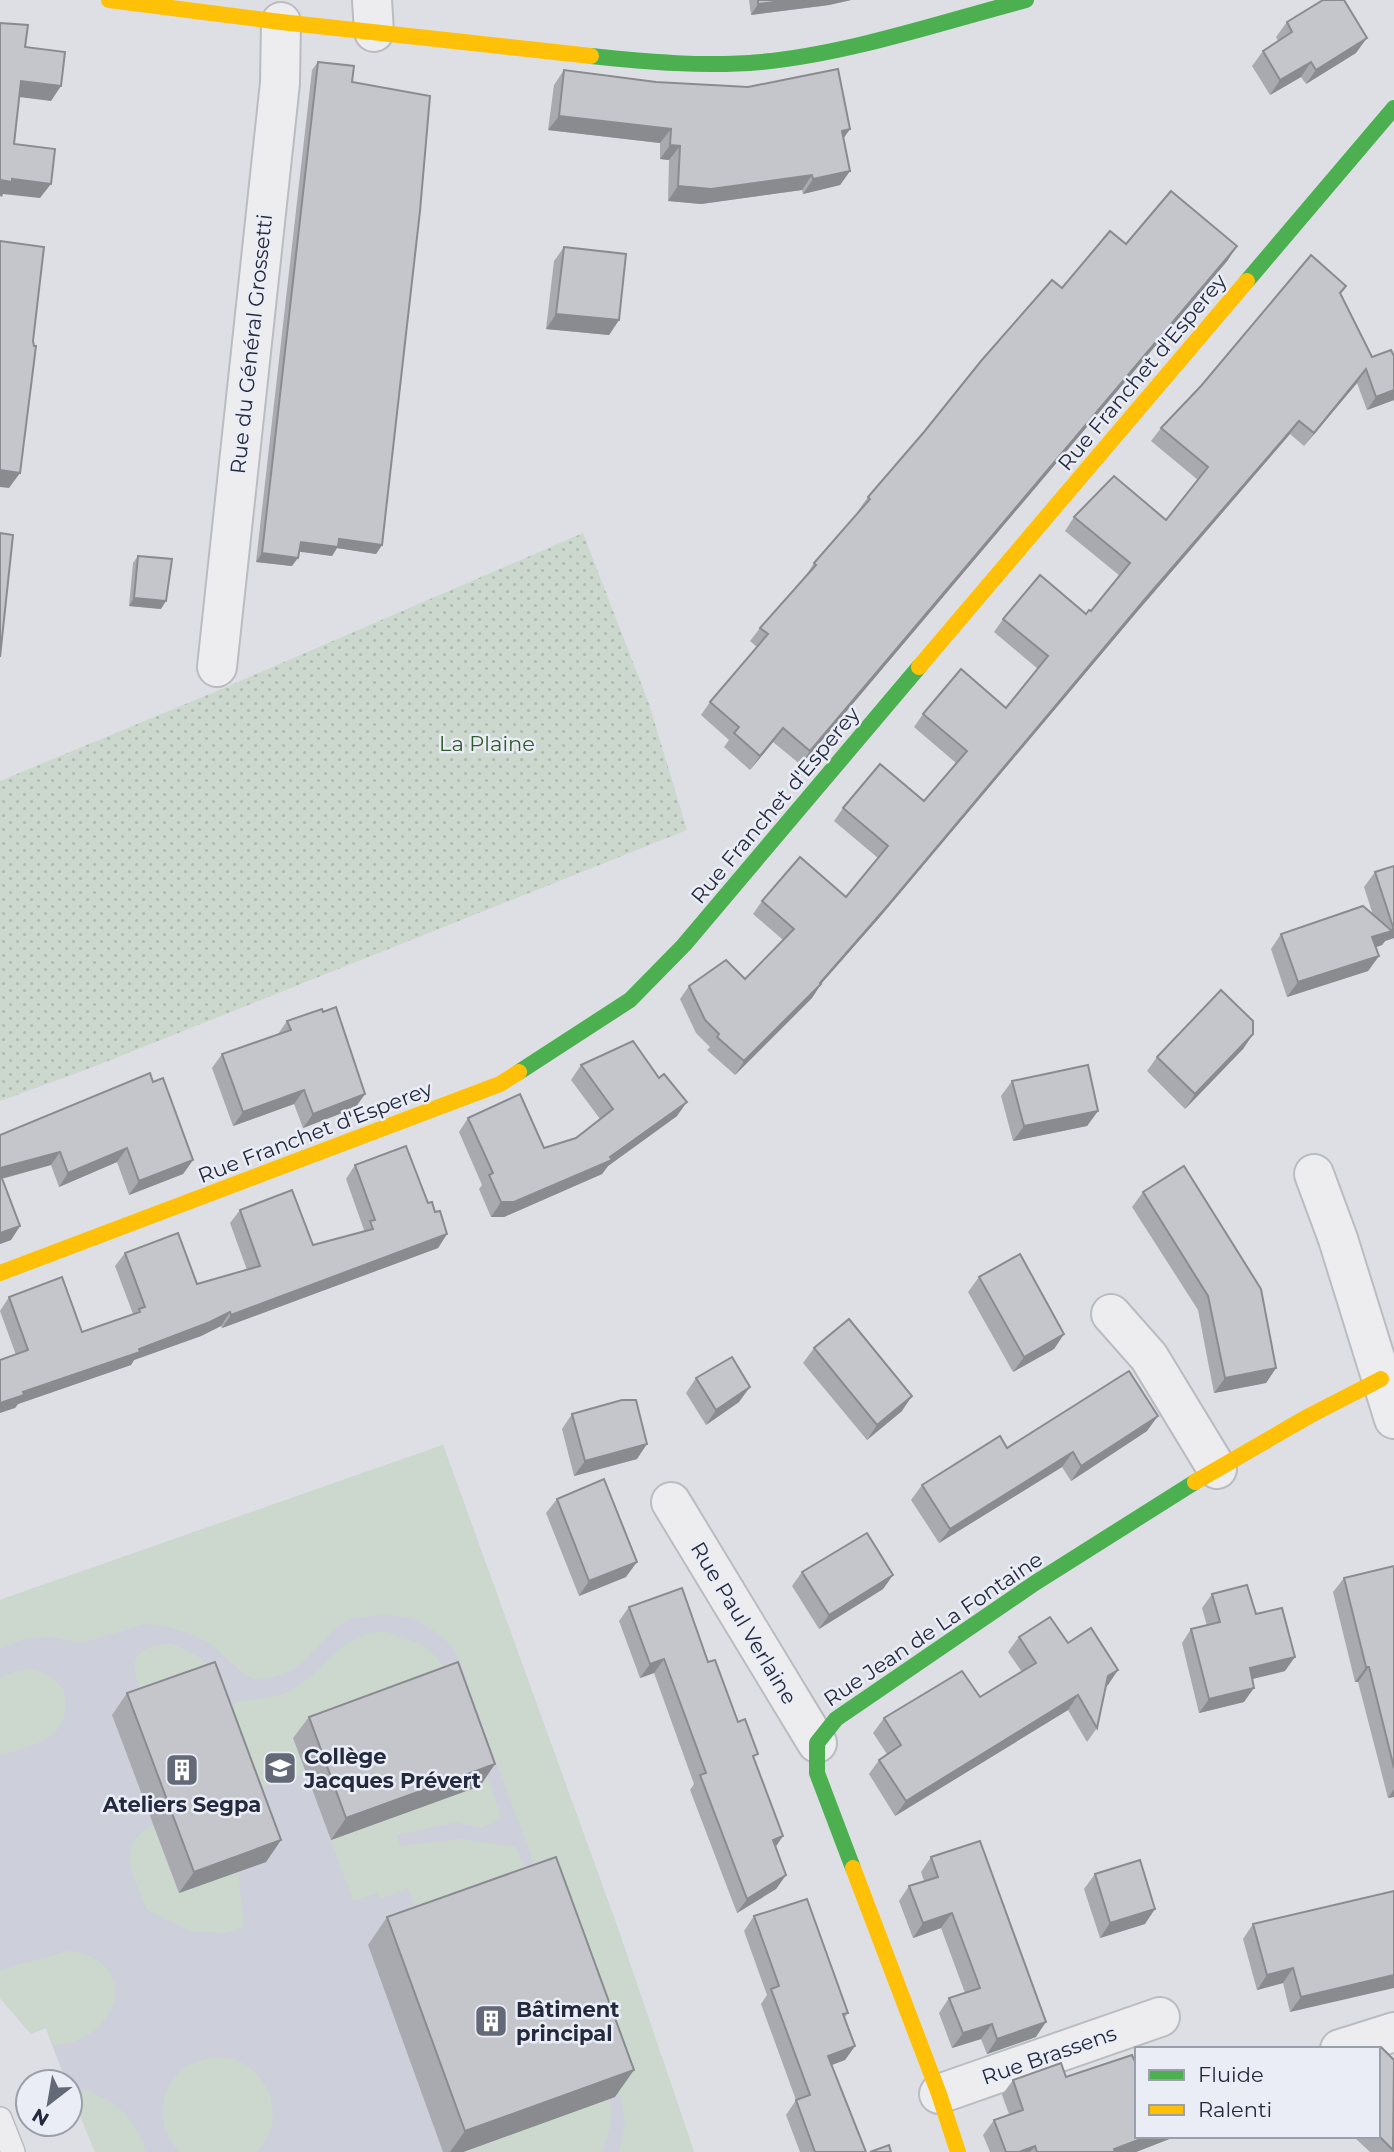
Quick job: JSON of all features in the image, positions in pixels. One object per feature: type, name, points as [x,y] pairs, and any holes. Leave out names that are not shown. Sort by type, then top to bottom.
[{"type":"street","points":[[109,0],[281,22],[373,16],[622,59],[699,64],[761,62],[844,48],[1026,0]]},
{"type":"street","name":"Rue du Général Grossetti","points":[[217,667],[280,83],[281,22]]},
{"type":"street","name":"Rue Franchet d'Esperey","points":[[0,1273],[500,1084],[630,1000],[684,945],[1394,108]]},
{"type":"street","points":[[1314,1174],[1338,1239],[1394,1419]]},
{"type":"street","points":[[1111,1314],[1149,1357],[1217,1469]]},
{"type":"street","name":"Rue Jean de La Fontaine","points":[[817,1743],[836,1718],[1114,1532],[1311,1413],[1381,1379]]},
{"type":"street","name":"Rue Paul Verlaine","points":[[671,1502],[817,1743]]},
{"type":"street","points":[[817,1743],[817,1773],[939,2094],[958,2152]]},
{"type":"street","name":"Rue Brassens","points":[[939,2094],[1160,2017]]},
{"type":"street","points":[[1346,2047],[1394,2032]]},
{"type":"lane","points":[[0,2119],[13,2152]]},
{"type":"shaded area","name":"Collège Jacques Prévert","points":[[443,1445],[621,1937],[694,2152],[95,2152],[84,2125],[84,2068],[61,2068],[46,2028],[31,2034],[0,1998],[0,1600]]},
{"type":"green space","name":"La Plaine","points":[[583,533],[649,704],[687,830],[88,1069],[0,1101],[0,781],[224,688]]},
{"type":"green space","points":[[443,1445],[621,1937],[694,2152],[619,2152],[625,2126],[621,2097],[461,1663],[452,1646],[433,1630],[413,1618],[383,1614],[349,1619],[333,1630],[291,1671],[271,1678],[255,1679],[244,1674],[210,1643],[166,1626],[144,1624],[82,1643],[49,1636],[21,1640],[0,1648],[0,1600]]},
{"type":"green space","points":[[385,1632],[425,1648],[439,1661],[452,1681],[294,1738],[306,1773],[254,1790],[230,1712],[236,1702],[285,1693],[306,1680],[354,1640],[369,1633]]},
{"type":"green space","points":[[171,1644],[197,1656],[219,1676],[147,1703],[137,1680],[135,1662],[138,1655],[145,1650]]},
{"type":"green space","points":[[29,1669],[49,1676],[64,1690],[64,1717],[60,1726],[47,1738],[0,1755],[0,1677]]},
{"type":"green space","points":[[479,1753],[500,1818],[482,1828],[456,1822],[397,1835],[400,1846],[459,1839],[516,1847],[532,1886],[422,1926],[408,1888],[380,1899],[377,1893],[353,1901],[331,1840],[480,1786]]},
{"type":"green space","points":[[153,1825],[179,1893],[238,1872],[244,1926],[228,1933],[190,1931],[147,1910],[133,1874],[130,1853],[141,1834]]},
{"type":"green space","points":[[69,1951],[93,1958],[108,1970],[115,1985],[114,2002],[106,2018],[93,2032],[75,2041],[52,2045],[46,2028],[31,2034],[0,1998],[0,1970]]},
{"type":"green space","points":[[214,2057],[246,2065],[264,2083],[269,2094],[272,2107],[270,2131],[256,2152],[180,2152],[167,2133],[164,2098],[174,2077],[194,2063]]},
{"type":"green space","points":[[84,2090],[105,2099],[123,2112],[137,2130],[146,2152],[95,2152],[84,2125]]},
{"type":"green space","points":[[609,2099],[610,2126],[601,2152],[463,2152]]},
{"type":"building","points":[[758,0],[790,0],[758,4]]},
{"type":"building","points":[[1323,0],[1344,0],[1367,38],[1316,70],[1311,62],[1280,80],[1263,51],[1292,32],[1287,22]]},
{"type":"building","points":[[0,23],[28,25],[25,47],[65,52],[61,86],[21,81],[14,144],[55,149],[51,184],[0,180]]},
{"type":"building","points":[[318,62],[354,66],[352,82],[430,96],[420,211],[382,545],[339,539],[338,547],[301,542],[298,558],[262,553]]},
{"type":"building","points":[[838,69],[850,129],[842,131],[850,171],[813,179],[812,175],[711,189],[678,186],[680,146],[670,145],[671,129],[559,116],[564,70],[656,82],[748,87]]},
{"type":"building","points":[[1171,191],[1237,246],[810,751],[783,728],[760,756],[734,733],[739,727],[710,702],[768,634],[760,628],[816,565],[814,563],[870,499],[868,497],[1052,280],[1062,288],[1110,231],[1126,244]]},
{"type":"building","points":[[0,241],[44,247],[33,341],[36,346],[20,473],[0,470]]},
{"type":"building","points":[[564,247],[626,254],[619,320],[556,314]]},
{"type":"building","points":[[1311,255],[1346,286],[1340,293],[1372,357],[1391,350],[1394,356],[1394,390],[1376,397],[1366,369],[1314,433],[1299,421],[1145,599],[821,984],[744,1061],[717,1037],[719,1034],[705,1020],[689,986],[726,960],[745,979],[794,929],[762,901],[800,857],[846,897],[888,846],[843,808],[880,764],[924,801],[967,751],[923,714],[961,669],[1006,708],[1048,656],[1003,619],[1040,575],[1086,614],[1091,611],[1130,563],[1074,517],[1114,476],[1166,520],[1208,467],[1161,428],[1201,386]]},
{"type":"building","points":[[0,533],[13,535],[0,657]]},
{"type":"building","points":[[138,556],[172,559],[166,601],[134,598]]},
{"type":"building","points":[[1394,866],[1394,926],[1393,927],[1375,872]]},
{"type":"building","points":[[1363,906],[1392,931],[1372,937],[1379,956],[1298,982],[1281,934]]},
{"type":"building","points":[[1221,990],[1253,1021],[1253,1034],[1195,1094],[1157,1057]]},
{"type":"building","points":[[336,1007],[365,1094],[313,1114],[304,1090],[243,1112],[222,1054],[291,1030],[287,1021]]},
{"type":"building","points":[[633,1041],[659,1078],[664,1074],[687,1102],[610,1157],[612,1160],[514,1202],[501,1202],[489,1175],[493,1173],[468,1118],[520,1094],[544,1148],[576,1138],[613,1109],[581,1065]]},
{"type":"building","points":[[1088,1065],[1098,1111],[1024,1126],[1012,1081]]},
{"type":"building","points":[[150,1073],[153,1082],[163,1078],[193,1160],[139,1181],[127,1148],[68,1173],[60,1152],[0,1168],[0,1135]]},
{"type":"building","points":[[406,1146],[428,1203],[432,1202],[435,1212],[440,1211],[447,1234],[231,1315],[230,1312],[139,1349],[140,1352],[23,1392],[24,1395],[0,1403],[0,1360],[28,1350],[9,1297],[62,1277],[82,1332],[140,1312],[139,1309],[145,1307],[125,1253],[178,1233],[197,1284],[260,1266],[240,1210],[292,1190],[313,1245],[373,1229],[370,1221],[375,1220],[355,1165]]},
{"type":"building","points":[[1184,1166],[1261,1289],[1276,1368],[1225,1378],[1208,1296],[1143,1192]]},
{"type":"building","points":[[0,1173],[20,1226],[0,1233]]},
{"type":"building","points":[[1020,1254],[1064,1334],[1024,1357],[979,1277]]},
{"type":"building","points":[[849,1319],[912,1396],[877,1425],[814,1348]]},
{"type":"building","points":[[732,1357],[750,1387],[716,1410],[696,1378]]},
{"type":"building","points":[[1129,1371],[1158,1416],[1081,1466],[1073,1452],[950,1529],[922,1485],[1000,1436],[1007,1448]]},
{"type":"building","points":[[622,1400],[636,1400],[647,1444],[585,1461],[572,1414]]},
{"type":"building","points":[[604,1479],[637,1562],[589,1581],[557,1499]]},
{"type":"building","points":[[867,1533],[893,1575],[829,1615],[802,1572]]},
{"type":"building","points":[[1394,1566],[1394,1768],[1344,1578]]},
{"type":"building","points":[[1247,1585],[1256,1614],[1282,1608],[1295,1657],[1250,1668],[1254,1688],[1209,1699],[1191,1629],[1220,1622],[1212,1594]]},
{"type":"building","points":[[682,1588],[708,1662],[715,1660],[738,1722],[745,1719],[758,1754],[753,1756],[783,1836],[773,1840],[786,1875],[747,1899],[700,1775],[706,1773],[664,1659],[650,1664],[629,1607]]},
{"type":"building","points":[[1050,1617],[1068,1643],[1091,1628],[1118,1670],[1108,1676],[1097,1728],[1078,1695],[906,1801],[879,1760],[901,1745],[884,1718],[962,1671],[980,1697],[1036,1663],[1019,1637]]},
{"type":"building","name":"Ateliers Segpa","points":[[215,1662],[281,1840],[194,1872],[127,1693]]},
{"type":"building","points":[[458,1662],[495,1764],[346,1818],[309,1717]]},
{"type":"building","points":[[980,1841],[1046,2022],[997,2039],[992,2024],[963,2033],[949,1998],[980,1988],[952,1913],[923,1923],[909,1886],[938,1877],[931,1857]]},
{"type":"building","name":"Bâtiment principal","points":[[556,1857],[634,2070],[465,2131],[387,1917]]},
{"type":"building","points":[[1140,1860],[1155,1909],[1110,1923],[1095,1874]]},
{"type":"building","points":[[1394,1891],[1394,1975],[1301,1997],[1293,1968],[1267,1975],[1253,1924]]},
{"type":"building","points":[[807,1899],[848,2013],[843,2014],[855,2046],[828,2056],[866,2152],[815,2152],[796,2100],[810,2095],[771,1989],[779,1986],[754,1916]]},
{"type":"building","points":[[1380,2048],[1394,2060],[1393,2150],[1380,2137]]},
{"type":"building","points":[[1132,2055],[1135,2062],[1135,2138],[1144,2138],[1114,2149],[1115,2152],[1037,2152],[1035,2146],[1019,2152],[1006,2152],[994,2120],[1023,2110],[1013,2080],[1061,2063],[1066,2077]]},
{"type":"building","points":[[889,2145],[891,2152],[870,2152]]},
{"type":"traffic: fast","points":[[591,56],[698,64],[794,58],[861,45],[1026,0]]},
{"type":"traffic: fast","points":[[1247,281],[1394,108]]},
{"type":"traffic: fast","points":[[519,1072],[630,1000],[684,945],[919,667]]},
{"type":"traffic: fast","points":[[853,1868],[817,1773],[817,1743],[836,1719],[1035,1583],[1195,1482]]},
{"type":"traffic: slow","points":[[109,0],[591,56]]},
{"type":"traffic: slow","points":[[919,667],[1247,281]]},
{"type":"traffic: slow","points":[[0,1273],[500,1084],[519,1072]]},
{"type":"traffic: slow","points":[[1195,1482],[1309,1416],[1381,1379]]},
{"type":"traffic: slow","points":[[853,1868],[939,2094],[958,2152]]},
{"type":"place","name":"Collège Jacques Prévert","points":[[280,1768]]},
{"type":"place","name":"Ateliers Segpa","points":[[182,1770]]},
{"type":"place","name":"Bâtiment principal","points":[[491,2021]]}]
